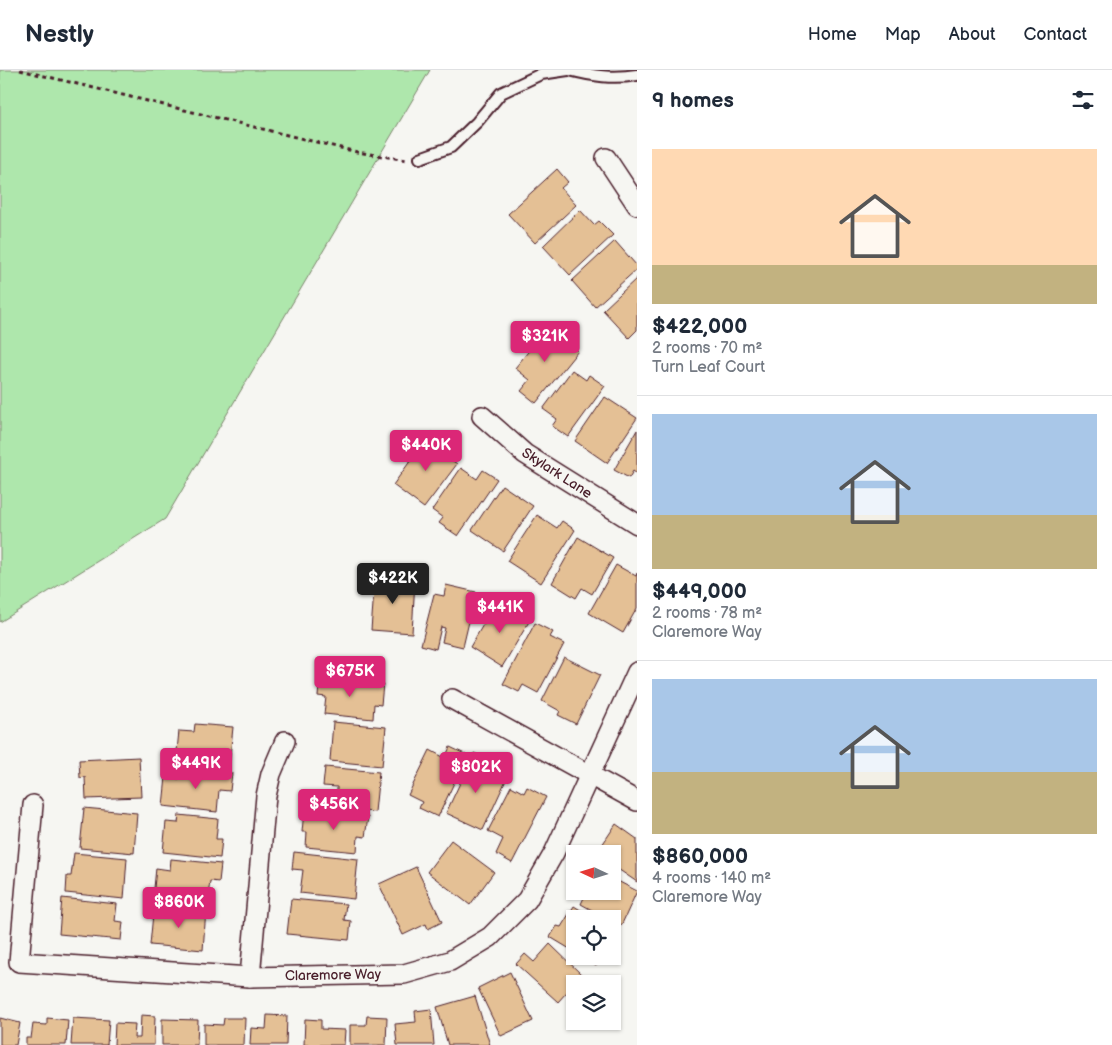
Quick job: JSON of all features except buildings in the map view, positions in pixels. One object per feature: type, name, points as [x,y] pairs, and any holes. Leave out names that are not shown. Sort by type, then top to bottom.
[{"type":"street","points":[[606,158],[637,205]]},
{"type":"street","name":"Skylark Lane","points":[[482,416],[525,454],[637,524]]},
{"type":"street","name":"Claremore Way","points":[[33,805],[19,962],[250,977],[404,974],[450,961],[490,937],[527,900],[554,853],[637,672]]},
{"type":"street","points":[[452,699],[637,801]]},
{"type":"street","points":[[250,977],[266,796],[271,774],[285,741]]},
{"type":"lane","points":[[420,158],[451,147],[477,122],[501,93],[541,74],[568,70],[598,77],[618,78],[637,75]]},
{"type":"path","points":[[20,70],[357,152],[403,160],[420,158]]},
{"type":"green space","points":[[0,70],[430,70],[165,519],[0,622]]}]
